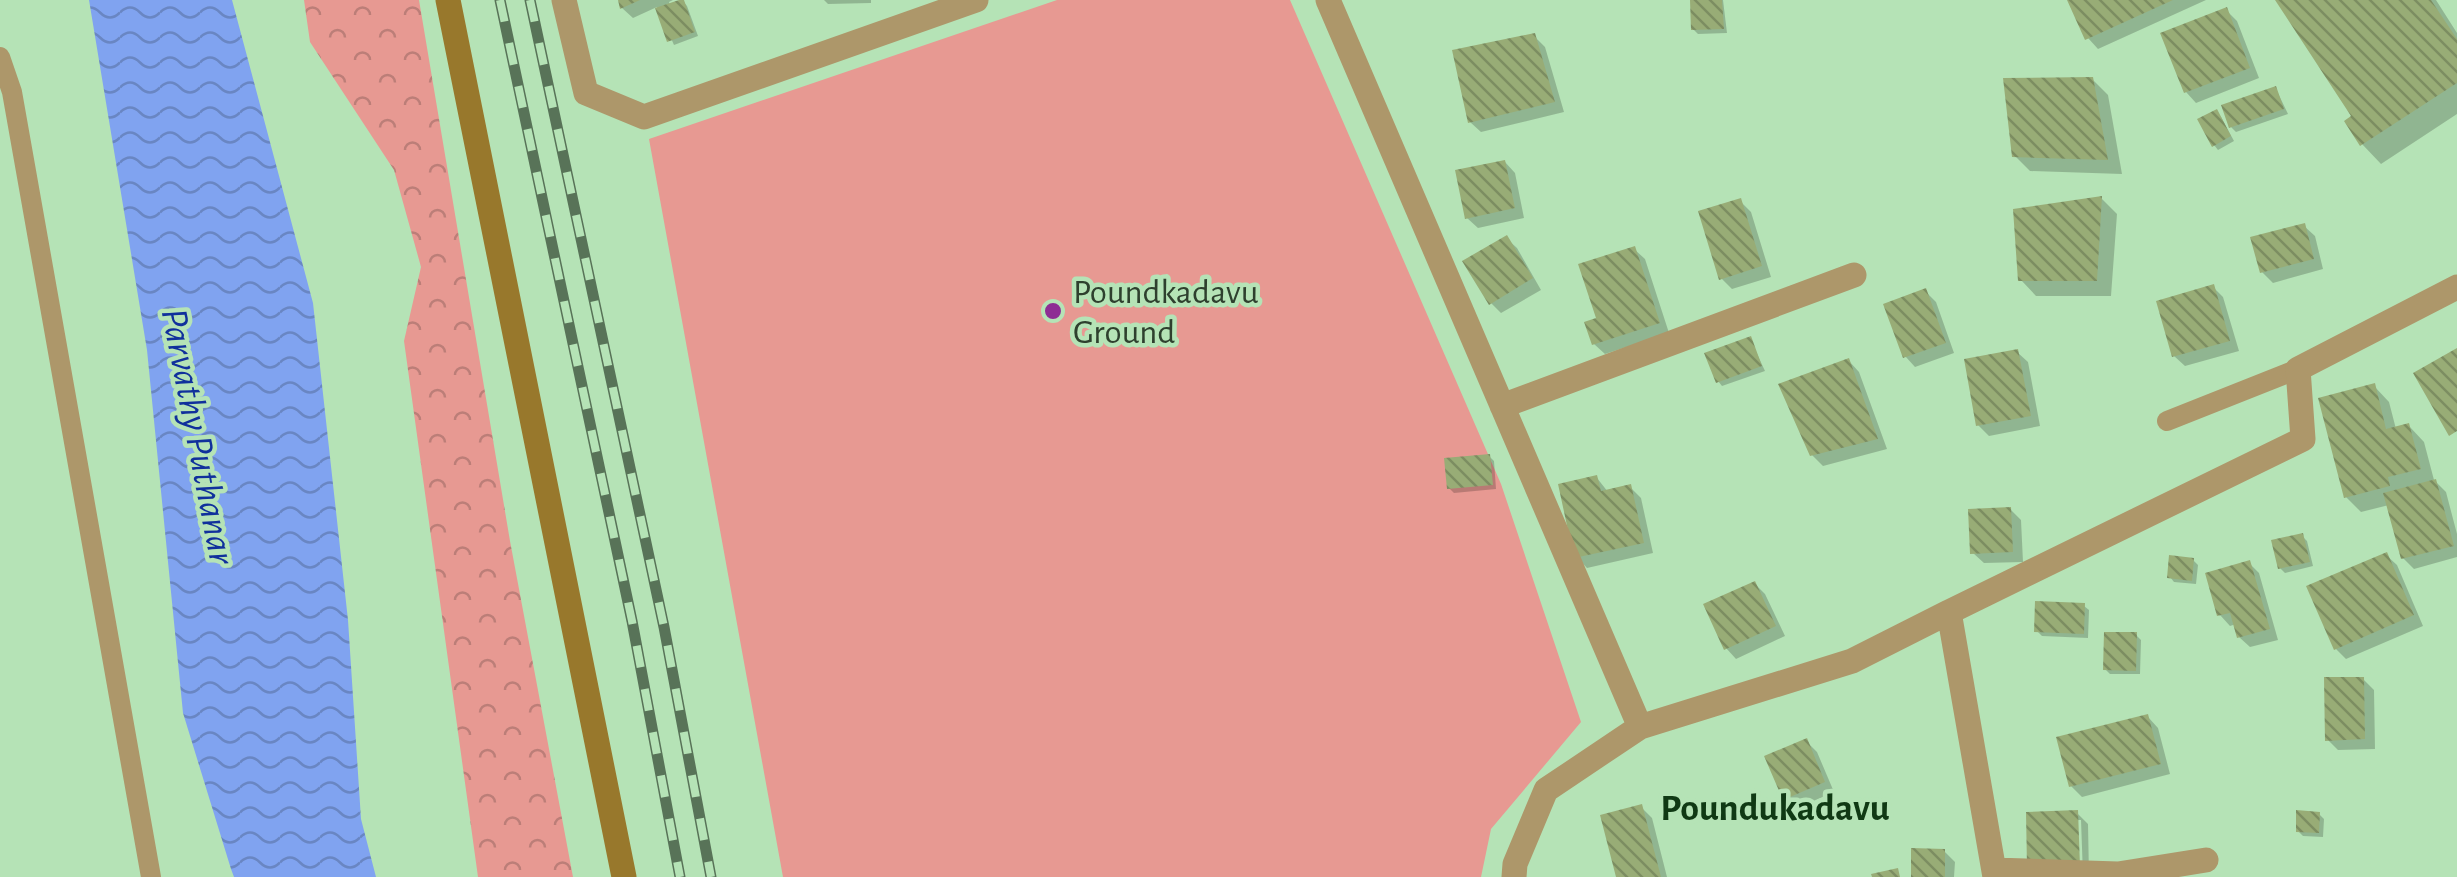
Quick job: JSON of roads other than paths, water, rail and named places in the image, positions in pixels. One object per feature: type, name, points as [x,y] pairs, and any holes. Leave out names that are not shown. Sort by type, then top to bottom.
[{"type":"main road","points":[[448,0],[624,877]]},
{"type":"street","points":[[564,0],[586,94],[644,116],[976,0]]},
{"type":"street","points":[[1328,0],[1640,727]]},
{"type":"street","points":[[1502,406],[1854,274]]},
{"type":"street","points":[[1514,877],[1515,864],[1546,790],[1640,727],[1852,661],[2303,439],[2298,369],[2457,287]]},
{"type":"street","points":[[1949,612],[1995,874],[2118,874],[2206,860]]},
{"type":"lane","points":[[0,57],[12,92],[150,877]]},
{"type":"lane","points":[[2167,421],[2298,369]]},
{"type":"water","name":"Parvathy Puthanar","points":[[89,0],[232,0],[313,303],[348,620],[361,819],[376,877],[234,877],[231,869],[183,713],[147,350]]},
{"type":"railway","points":[[500,0],[632,621],[680,877]]},
{"type":"railway","points":[[530,0],[664,627],[711,877]]},
{"type":"place","name":"Poundkadavu Ground","points":[[1053,311]]},
{"type":"district","name":"Poundukadavu","points":[[1775,807]]}]
